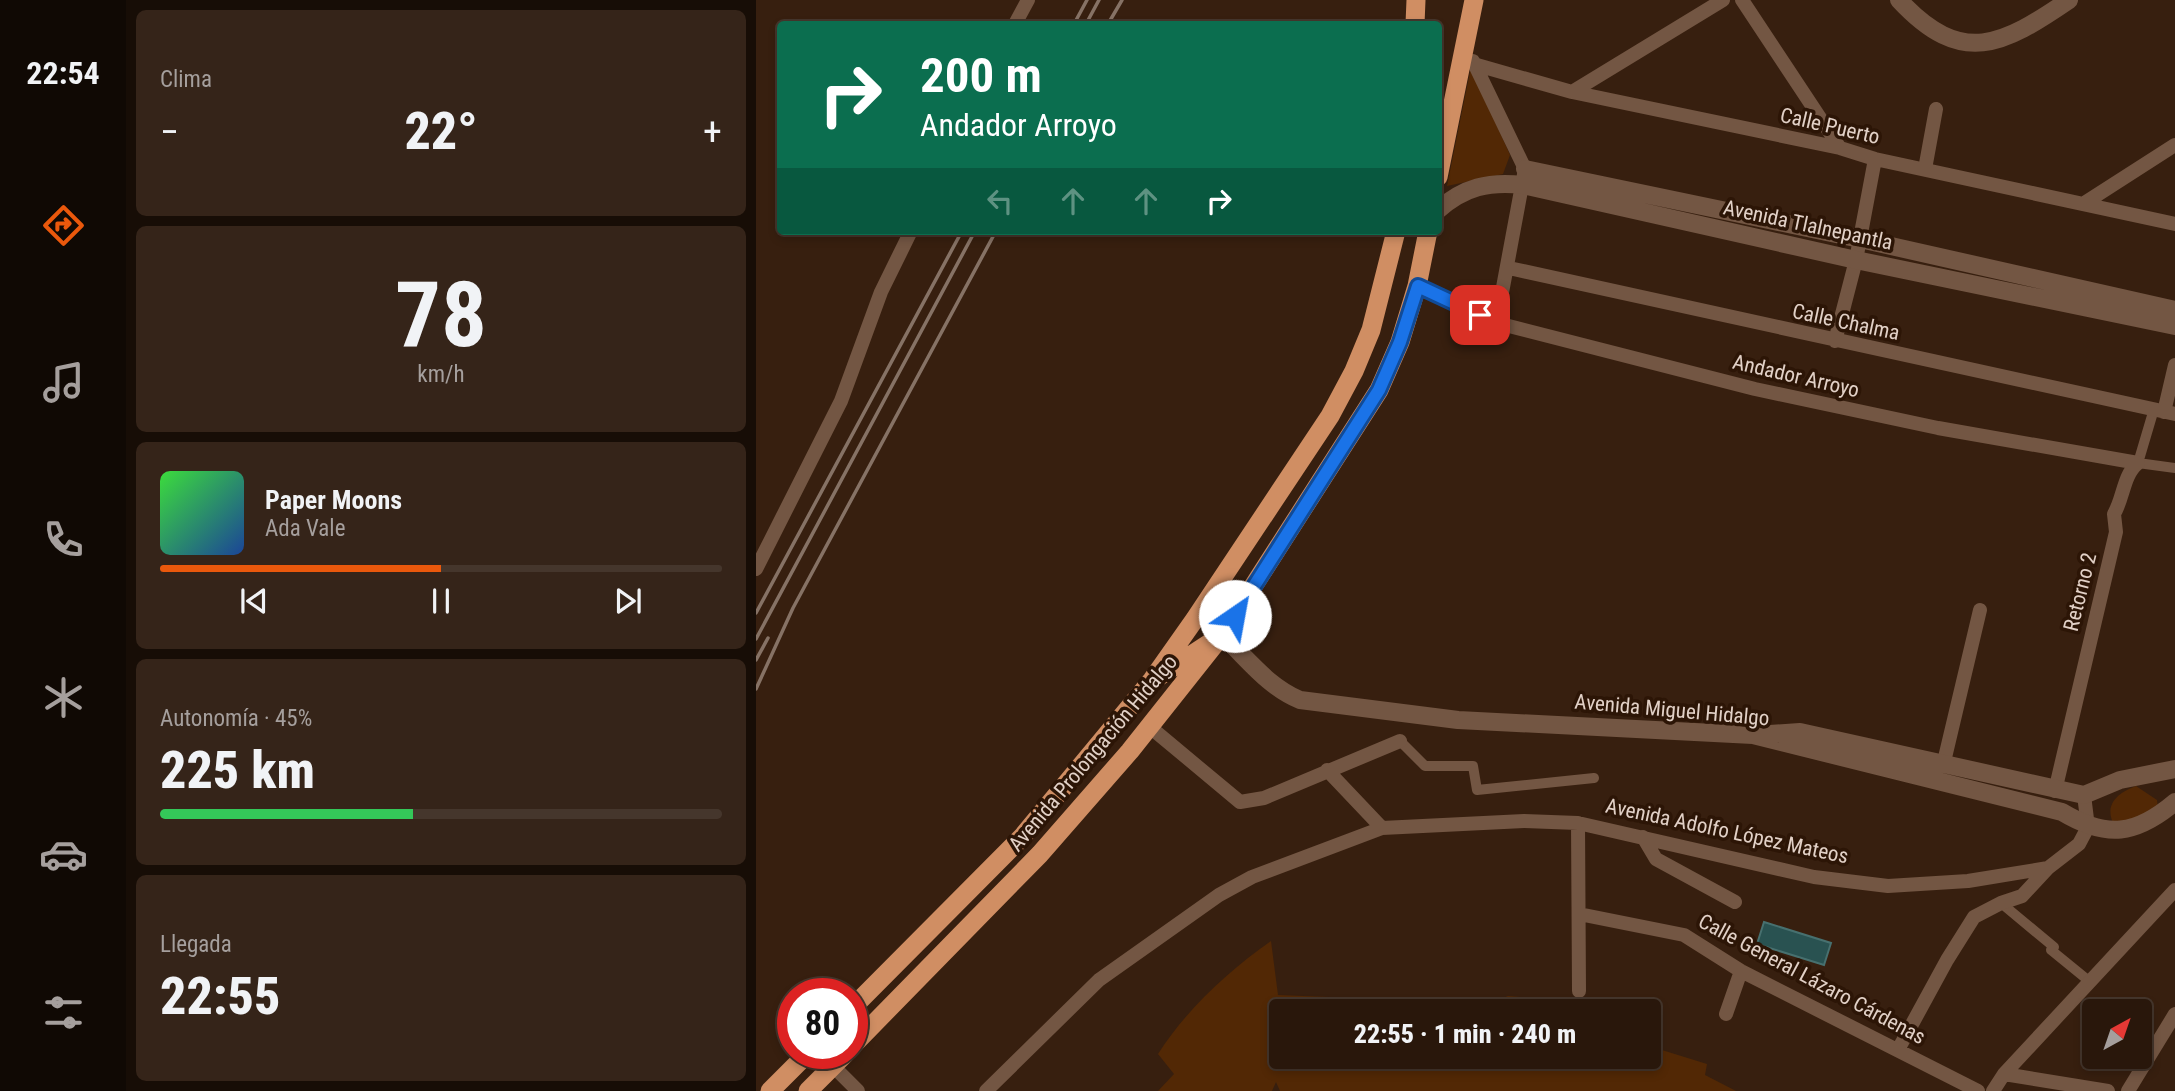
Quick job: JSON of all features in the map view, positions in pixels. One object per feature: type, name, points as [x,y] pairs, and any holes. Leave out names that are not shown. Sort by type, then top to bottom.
[{"type":"highway","points":[[1415,21],[1416,0]]},
{"type":"highway","points":[[1442,157],[1474,0]]},
{"type":"highway","name":"Avenida Prolongación Hidalgo","points":[[868,992],[1022,837],[1152,680],[1220,583],[1330,416],[1354,371],[1371,330],[1395,235]]},
{"type":"highway","name":"Avenida Prolongación Hidalgo","points":[[868,1030],[1040,854],[1150,727],[1222,635],[1379,390],[1400,342],[1418,286],[1427,235]]},
{"type":"highway","points":[[1152,680],[1222,635],[1220,583]]},
{"type":"highway","points":[[1022,837],[1040,854]]},
{"type":"highway","points":[[770,1091],[792,1069]]},
{"type":"highway","points":[[808,1091],[830,1069]]},
{"type":"street","points":[[1017,21],[1028,0]]},
{"type":"street","points":[[1572,92],[1723,0]]},
{"type":"street","points":[[1742,0],[1840,148]]},
{"type":"street","points":[[1899,0],[1943,34],[1961,43],[1977,44],[2022,32],[2069,0]]},
{"type":"street","points":[[1463,50],[1477,65],[1524,177],[1509,268],[1501,298]]},
{"type":"street","name":"Calle Puerto","points":[[1477,65],[1572,92],[1840,148],[1875,159],[2175,224]]},
{"type":"street","points":[[1925,169],[1936,109]]},
{"type":"street","points":[[2083,204],[2175,145]]},
{"type":"street","points":[[1835,341],[1856,260],[1875,159]]},
{"type":"street","name":"Avenida Tlalnepantla","points":[[1442,207],[1468,188],[1505,183],[1524,177],[1860,239],[2175,310]]},
{"type":"street","name":"Avenida Tlalnepantla","points":[[1524,177],[1856,260],[2175,326]]},
{"type":"street","points":[[756,569],[841,401],[881,292],[909,235]]},
{"type":"street","name":"Calle Chalma","points":[[1509,268],[2164,412]]},
{"type":"street","name":"Andador Arroyo","points":[[1418,286],[1502,324],[1755,389],[1938,428],[2175,468]]},
{"type":"street","points":[[2164,412],[2175,365]]},
{"type":"street","name":"Retorno 2","points":[[2055,791],[2116,533],[2114,514],[2121,502],[2129,471],[2138,463],[2164,412]]},
{"type":"street","points":[[1943,766],[1980,610]]},
{"type":"street","name":"Avenida Miguel Hidalgo","points":[[1222,635],[1268,682],[1280,692],[1300,700],[1458,720],[1753,735],[2063,812],[2088,827]]},
{"type":"street","points":[[1150,727],[1240,802],[1264,799],[1400,741],[1425,766],[1472,766],[1477,789],[1594,778]]},
{"type":"street","points":[[1753,735],[1800,732],[2055,791],[2084,795],[2120,780],[2175,769]]},
{"type":"street","points":[[1327,770],[1382,828]]},
{"type":"street","points":[[2084,795],[2088,827],[2124,829],[2146,824],[2175,802]]},
{"type":"street","name":"Avenida Adolfo López Mateos","points":[[986,1091],[1099,980],[1219,895],[1252,877],[1382,828],[1524,821],[1578,823],[1814,877],[1888,886],[1968,881],[2048,868],[2079,844],[2088,827]]},
{"type":"street","points":[[1578,823],[1579,991]]},
{"type":"street","points":[[1643,837],[1656,859],[1735,902]]},
{"type":"street","points":[[1899,1048],[1947,960],[1975,917],[2001,903],[2022,896],[2048,868]]},
{"type":"street","points":[[1993,1091],[2004,1074],[2175,890]]},
{"type":"street","points":[[2001,903],[2054,947],[2051,950],[2089,981]]},
{"type":"street","name":"Calle General Lázaro Cárdenas","points":[[1579,914],[1684,935],[1741,971],[1899,1048],[1978,1091]]},
{"type":"street","points":[[1726,1014],[1741,971]]},
{"type":"street","points":[[2128,1091],[2175,1014]]},
{"type":"street","points":[[845,1069],[858,1091]]},
{"type":"street","points":[[2004,1074],[2108,1091]]},
{"type":"shaded area","points":[[1471,67],[1510,155],[1503,174],[1447,186]]},
{"type":"shaded area","points":[[2136,786],[2157,800],[2158,809],[2130,825],[2113,823],[2111,810],[2115,799]]},
{"type":"shaded area","points":[[1271,941],[1278,995],[1380,999],[1269,999],[1269,1069],[1661,1069],[1661,1050],[1707,1064],[1705,1075],[1736,1091],[1280,1091],[1276,1082],[1272,1091],[1158,1091],[1174,1074],[1158,1054],[1169,1037],[1209,992]]},
{"type":"shaded area","points":[[1508,996],[1542,999],[1501,999]]},
{"type":"building","points":[[1764,922],[1831,943],[1824,965],[1757,944]]},
{"type":"railway","points":[[1076,21],[1087,0]]},
{"type":"railway","points":[[1088,21],[1099,0]]},
{"type":"railway","points":[[1110,21],[1122,0]]},
{"type":"railway","points":[[756,613],[960,235]]},
{"type":"railway","points":[[756,639],[973,235]]},
{"type":"railway","points":[[756,689],[793,608],[994,235]]},
{"type":"railway","points":[[756,660],[768,638]]},
{"type":"route","points":[[1235,616],[1379,390],[1400,342],[1418,286],[1480,315]]}]
